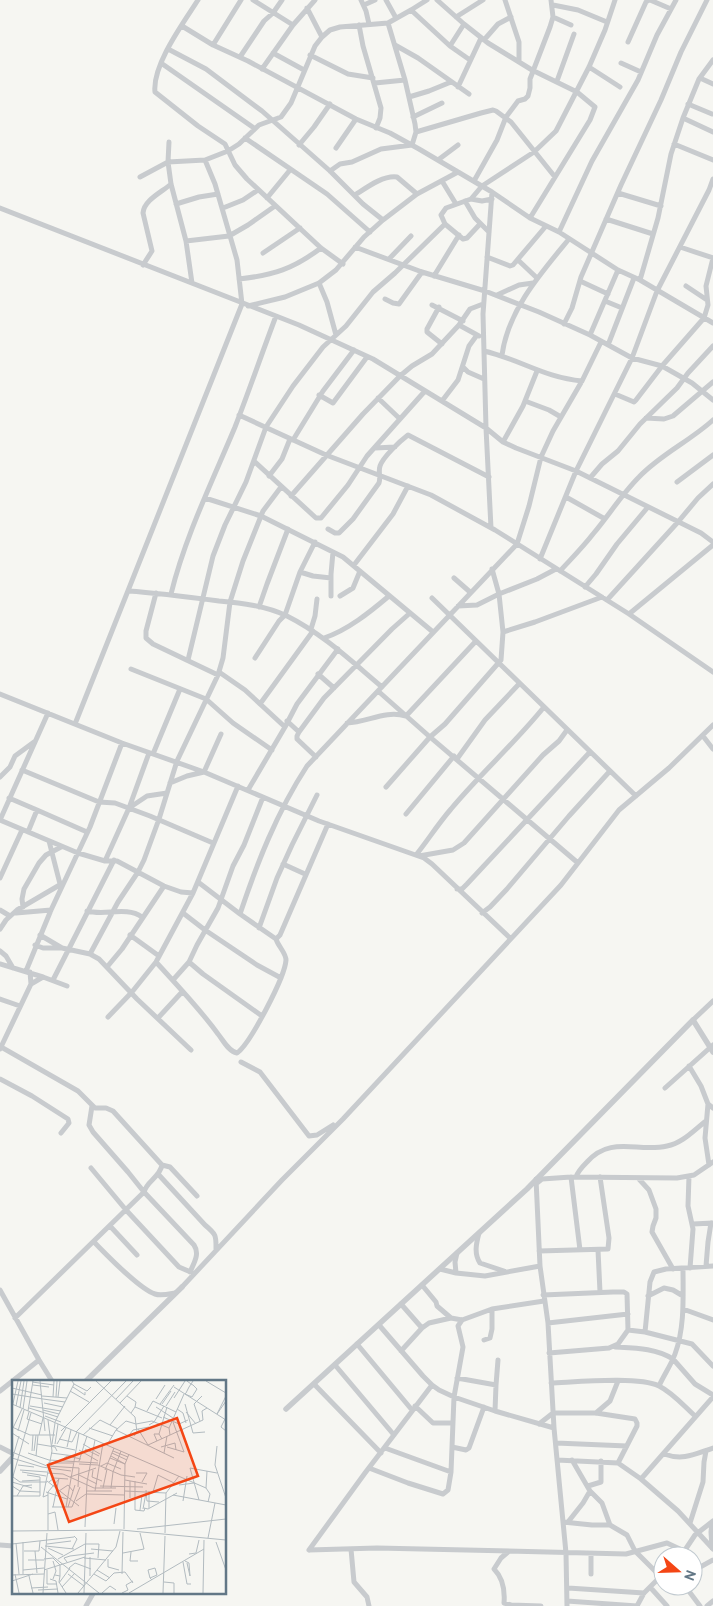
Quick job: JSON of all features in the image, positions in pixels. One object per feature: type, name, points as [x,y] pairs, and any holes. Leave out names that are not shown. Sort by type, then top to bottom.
[{"type":"street","points":[[198,0],[168,48],[161,63],[155,87],[156,93],[224,144],[235,165],[258,190],[321,248],[343,264]]},
{"type":"street","points":[[213,45],[241,0]]},
{"type":"street","points":[[253,0],[293,25]]},
{"type":"street","points":[[240,57],[264,21],[273,13],[282,0]]},
{"type":"street","points":[[262,69],[293,25],[316,0]]},
{"type":"street","points":[[370,24],[362,2],[375,0]]},
{"type":"street","points":[[386,0],[396,18]]},
{"type":"street","points":[[140,177],[168,162],[205,160],[228,151],[263,122],[281,116],[288,109],[298,88],[310,55],[322,37],[330,30],[340,27],[388,23],[427,0]]},
{"type":"street","points":[[437,0],[482,39],[498,50],[532,70],[577,92],[593,104],[595,110],[590,120],[530,218]]},
{"type":"street","points":[[456,17],[483,0]]},
{"type":"street","points":[[505,0],[519,42],[519,61]]},
{"type":"street","points":[[471,199],[482,186],[534,152],[556,131],[589,67],[615,0]]},
{"type":"street","points":[[628,42],[650,0],[671,9]]},
{"type":"street","points":[[559,232],[592,161],[641,72],[657,35],[676,0]]},
{"type":"street","points":[[564,324],[606,219],[681,52],[707,0]]},
{"type":"street","points":[[474,181],[506,117],[518,101],[528,96],[532,70],[552,17],[552,3],[578,10],[607,22]]},
{"type":"street","points":[[307,8],[322,37]]},
{"type":"street","points":[[411,10],[450,46],[470,60]]},
{"type":"street","points":[[458,87],[482,39],[498,24],[511,17]]},
{"type":"street","points":[[552,17],[571,25]]},
{"type":"street","points":[[388,23],[405,80],[413,116],[416,132],[412,146]]},
{"type":"street","points":[[450,46],[464,24]]},
{"type":"street","points":[[359,25],[381,112],[376,128]]},
{"type":"street","points":[[182,26],[213,45],[240,57],[356,119],[390,133],[474,181],[530,218],[559,232],[618,270],[713,323]]},
{"type":"street","points":[[556,81],[574,34]]},
{"type":"street","points":[[395,45],[418,58],[469,94]]},
{"type":"street","points":[[168,48],[212,73],[262,111],[383,220]]},
{"type":"street","points":[[273,53],[304,70]]},
{"type":"street","points":[[310,55],[335,69],[374,81],[405,80]]},
{"type":"street","points":[[608,345],[622,308],[637,279],[653,234],[661,206],[669,160],[682,118],[700,78],[713,60]]},
{"type":"street","points":[[161,63],[254,128]]},
{"type":"street","points":[[620,63],[641,72]]},
{"type":"street","points":[[589,67],[620,87]]},
{"type":"street","points":[[700,78],[713,84]]},
{"type":"street","points":[[409,97],[451,82]]},
{"type":"street","points":[[413,116],[442,103]]},
{"type":"street","points":[[299,145],[330,104]]},
{"type":"street","points":[[688,104],[712,114]]},
{"type":"street","points":[[416,132],[493,110],[506,117],[555,177]]},
{"type":"street","points":[[682,118],[713,132]]},
{"type":"street","points":[[336,148],[356,119]]},
{"type":"street","points":[[245,138],[328,194],[370,232]]},
{"type":"street","points":[[169,142],[168,162],[171,184],[186,241],[192,283]]},
{"type":"street","points":[[674,144],[713,160]]},
{"type":"street","points":[[438,160],[458,145]]},
{"type":"street","points":[[330,171],[340,164],[352,162],[381,149],[412,146]]},
{"type":"street","points":[[75,724],[245,305],[238,268],[219,196],[205,160]]},
{"type":"street","points":[[266,198],[290,170]]},
{"type":"street","points":[[245,305],[284,298],[319,283],[343,264],[355,247],[383,220],[417,194],[458,172]]},
{"type":"street","points":[[355,195],[387,177],[394,176],[417,194]]},
{"type":"street","points":[[540,559],[576,471],[632,358],[657,291],[711,191],[713,179]]},
{"type":"street","points":[[442,181],[456,204]]},
{"type":"street","points":[[144,264],[152,251],[143,213],[144,208],[147,203],[171,184]]},
{"type":"street","points":[[222,208],[234,204],[258,190]]},
{"type":"street","points":[[491,528],[484,379],[483,304],[492,192]]},
{"type":"street","points":[[618,193],[661,206]]},
{"type":"street","points":[[176,204],[199,197],[219,196],[234,204]]},
{"type":"street","points":[[480,224],[468,238],[462,239],[445,224],[441,215],[442,211],[471,199],[482,201],[492,199]]},
{"type":"street","points":[[464,201],[480,224],[489,232]]},
{"type":"street","points":[[186,241],[229,236],[275,206]]},
{"type":"street","points":[[0,208],[245,305],[334,338],[486,428],[503,442],[576,471],[705,535],[713,544],[629,614]]},
{"type":"street","points":[[606,219],[653,234]]},
{"type":"street","points":[[188,660],[213,556],[254,461],[266,427],[281,403],[323,347],[346,326],[373,292],[445,224]]},
{"type":"street","points":[[487,258],[510,266],[513,265],[546,226]]},
{"type":"street","points":[[263,253],[300,228]]},
{"type":"street","points":[[389,259],[411,236]]},
{"type":"street","points":[[434,276],[459,236]]},
{"type":"street","points":[[502,355],[506,335],[521,304],[535,280],[569,239]]},
{"type":"street","points":[[355,247],[422,272],[521,304],[590,335],[632,358],[662,366],[713,400]]},
{"type":"street","points":[[615,394],[634,402],[662,366],[704,318],[708,300],[706,286],[713,258],[680,247]]},
{"type":"street","points":[[239,279],[285,270],[321,248]]},
{"type":"street","points":[[518,260],[535,280]]},
{"type":"street","points":[[590,335],[618,270]]},
{"type":"street","points":[[385,298],[399,304],[422,272]]},
{"type":"street","points":[[497,295],[535,280]]},
{"type":"street","points":[[580,281],[608,294]]},
{"type":"street","points":[[319,283],[327,302],[334,338]]},
{"type":"street","points":[[686,286],[708,300]]},
{"type":"street","points":[[605,301],[622,308]]},
{"type":"street","points":[[291,496],[326,455],[400,376],[432,354],[461,323],[470,309],[483,304]]},
{"type":"street","points":[[432,305],[484,339]]},
{"type":"street","points":[[439,308],[427,332],[442,344]]},
{"type":"street","points":[[171,594],[174,579],[276,316]]},
{"type":"street","points":[[442,402],[458,380],[469,346],[478,335]]},
{"type":"street","points":[[240,914],[254,871],[283,806],[307,766],[517,544],[527,515],[541,457],[601,342]]},
{"type":"street","points":[[590,478],[602,464],[623,446],[646,418],[677,388],[713,346]]},
{"type":"street","points":[[269,476],[282,459],[291,439],[319,395],[354,350]]},
{"type":"street","points":[[484,351],[502,355],[552,376],[582,381]]},
{"type":"street","points":[[319,395],[333,403],[367,357]]},
{"type":"street","points":[[463,367],[468,372],[484,379]]},
{"type":"street","points":[[503,442],[525,401],[537,371]]},
{"type":"street","points":[[646,418],[668,418],[703,392],[713,382]]},
{"type":"street","points":[[254,461],[316,518],[321,518],[348,485],[358,468],[374,448],[425,391]]},
{"type":"street","points":[[378,398],[400,420]]},
{"type":"street","points":[[525,401],[549,410],[561,417]]},
{"type":"street","points":[[239,415],[326,455],[431,495],[491,528],[629,614],[713,672]]},
{"type":"street","points":[[458,606],[477,605],[558,570],[577,554],[622,494],[655,462],[688,440],[713,420]]},
{"type":"street","points":[[328,529],[337,533],[344,529],[378,486],[380,480],[379,468],[383,459],[406,436],[410,435],[489,477]]},
{"type":"street","points":[[383,440],[383,459]]},
{"type":"street","points":[[374,448],[396,447]]},
{"type":"street","points":[[677,482],[713,456]]},
{"type":"street","points":[[503,632],[604,599],[713,484]]},
{"type":"street","points":[[354,565],[393,514],[408,486]]},
{"type":"street","points":[[90,954],[138,872],[159,819],[177,762],[218,674],[230,602],[243,561],[261,516],[281,487]]},
{"type":"street","points":[[566,497],[605,519]]},
{"type":"street","points":[[205,498],[261,516],[333,552],[354,565],[433,632]]},
{"type":"street","points":[[585,587],[648,507]]},
{"type":"street","points":[[259,607],[288,530]]},
{"type":"street","points":[[256,658],[279,621],[285,615],[300,572],[315,542]]},
{"type":"street","points":[[331,596],[333,552]]},
{"type":"street","points":[[386,787],[499,663],[502,655],[503,632],[499,594],[492,569]]},
{"type":"street","points":[[340,596],[353,588],[360,570]]},
{"type":"street","points":[[300,572],[331,578]]},
{"type":"street","points":[[454,578],[470,592]]},
{"type":"street","points":[[128,591],[171,594],[259,607],[285,615],[312,630],[357,666],[406,716],[430,737],[578,862]]},
{"type":"street","points":[[156,593],[146,631],[146,638],[153,644],[218,674],[245,690],[260,704],[299,732]]},
{"type":"street","points":[[324,638],[345,628],[390,596]]},
{"type":"street","points":[[432,598],[636,796]]},
{"type":"street","points":[[260,704],[312,630],[316,599]]},
{"type":"street","points":[[316,757],[297,739],[299,732],[315,708],[410,613]]},
{"type":"street","points":[[406,716],[476,641]]},
{"type":"street","points":[[248,790],[297,704],[338,649]]},
{"type":"street","points":[[131,668],[206,699],[233,723],[272,750]]},
{"type":"street","points":[[318,674],[334,688]]},
{"type":"street","points":[[406,814],[485,720],[519,684]]},
{"type":"street","points":[[105,861],[180,689]]},
{"type":"street","points":[[0,694],[122,743],[204,772],[328,824],[417,856],[432,864],[457,890],[510,938]]},
{"type":"street","points":[[417,856],[446,814],[478,778],[518,738],[544,707]]},
{"type":"street","points":[[48,712],[0,820],[78,853],[105,861],[114,860],[164,886],[182,892],[193,893]]},
{"type":"street","points":[[347,723],[365,721],[385,714],[406,716]]},
{"type":"street","points":[[87,1380],[182,1287],[192,1273],[342,1119],[561,885],[619,810],[669,768],[713,724]]},
{"type":"street","points":[[417,856],[449,851],[460,847],[543,754],[559,741],[567,730]]},
{"type":"street","points":[[204,772],[221,734]]},
{"type":"street","points":[[703,736],[713,749]]},
{"type":"street","points":[[0,777],[10,767],[15,756],[36,740]]},
{"type":"street","points":[[31,984],[28,972],[35,945],[62,883],[78,853],[122,743]]},
{"type":"street","points":[[457,890],[464,887],[590,752]]},
{"type":"street","points":[[22,770],[99,802],[115,803],[159,819],[213,843]]},
{"type":"street","points":[[482,913],[501,896],[610,771]]},
{"type":"street","points":[[170,783],[186,776],[204,772]]},
{"type":"street","points":[[108,1017],[132,992],[156,962],[184,913],[238,786]]},
{"type":"street","points":[[129,808],[147,796],[167,793]]},
{"type":"street","points":[[259,928],[284,864],[317,795]]},
{"type":"street","points":[[9,798],[87,832]]},
{"type":"street","points":[[173,980],[189,962],[205,930],[214,917],[263,798]]},
{"type":"street","points":[[28,832],[37,810]]},
{"type":"street","points":[[276,939],[280,935],[328,824]]},
{"type":"street","points":[[0,878],[22,830]]},
{"type":"street","points":[[49,841],[62,883]]},
{"type":"street","points":[[24,907],[22,899],[24,889],[42,859],[61,847]]},
{"type":"street","points":[[53,980],[114,860]]},
{"type":"street","points":[[284,864],[305,874]]},
{"type":"street","points":[[156,962],[212,1026],[229,1049],[234,1053],[238,1053],[244,1047],[262,1016],[280,978],[286,958],[276,939],[198,882]]},
{"type":"street","points":[[0,929],[12,914],[62,883]]},
{"type":"street","points":[[107,967],[122,949],[164,886]]},
{"type":"street","points":[[0,910],[12,914],[50,910]]},
{"type":"street","points":[[88,911],[98,913],[132,912],[142,917]]},
{"type":"street","points":[[184,913],[205,930],[280,978]]},
{"type":"street","points":[[40,936],[62,948]]},
{"type":"street","points":[[130,936],[159,956]]},
{"type":"street","points":[[35,945],[43,948],[68,949],[90,954],[99,959],[138,1000],[191,1050]]},
{"type":"street","points":[[33,952],[43,948]]},
{"type":"street","points":[[0,951],[14,968]]},
{"type":"street","points":[[189,962],[262,1016]]},
{"type":"street","points":[[0,964],[67,986]]},
{"type":"street","points":[[43,977],[31,984],[1,1048],[69,1085],[78,1091],[92,1106],[113,1111],[162,1165],[170,1167],[197,1196]]},
{"type":"street","points":[[158,1018],[182,992]]},
{"type":"street","points":[[0,999],[20,1006]]},
{"type":"street","points":[[286,1408],[536,1181],[713,1001]]},
{"type":"street","points":[[665,1088],[712,1048],[693,1020]]},
{"type":"street","points":[[0,1030],[8,1032]]},
{"type":"street","points":[[241,1062],[260,1072],[309,1136],[320,1134],[342,1119]]},
{"type":"street","points":[[536,1181],[574,1177],[648,1178],[688,1176],[694,1175],[711,1163],[705,1138],[708,1104],[701,1086],[689,1066]]},
{"type":"street","points":[[0,1079],[32,1096],[68,1119],[68,1126],[61,1133]]},
{"type":"street","points":[[708,1104],[713,1108]]},
{"type":"street","points":[[92,1106],[89,1122],[90,1128],[144,1192],[197,1250],[192,1273]]},
{"type":"street","points":[[580,1250],[574,1177],[591,1157],[601,1151],[618,1146],[659,1148],[673,1145],[687,1137],[713,1114]]},
{"type":"street","points":[[15,1318],[144,1192],[147,1184],[161,1170],[162,1165]]},
{"type":"street","points":[[91,1168],[126,1210],[179,1267],[192,1273]]},
{"type":"street","points":[[158,1174],[216,1234],[216,1250]]},
{"type":"street","points":[[688,1176],[688,1206],[693,1224],[690,1268]]},
{"type":"street","points":[[539,1251],[608,1250],[610,1244],[600,1178]]},
{"type":"street","points":[[638,1178],[649,1190]]},
{"type":"street","points":[[648,1178],[649,1190],[656,1209],[656,1218],[652,1232],[673,1269]]},
{"type":"street","points":[[536,1181],[540,1266],[548,1322],[558,1480],[566,1522],[567,1603],[637,1606],[644,1593],[653,1584]]},
{"type":"street","points":[[693,1224],[712,1223],[706,1266]]},
{"type":"street","points":[[110,1226],[137,1255]]},
{"type":"street","points":[[479,1233],[476,1247],[480,1263],[506,1272]]},
{"type":"street","points":[[94,1242],[127,1274],[150,1291],[159,1295],[175,1293]]},
{"type":"street","points":[[598,1250],[600,1292]]},
{"type":"street","points":[[456,1273],[455,1262],[457,1253]]},
{"type":"street","points":[[440,1269],[484,1276],[540,1266]]},
{"type":"street","points":[[645,1332],[650,1282],[654,1272],[713,1266]]},
{"type":"street","points":[[659,1386],[673,1359],[678,1341],[683,1309],[683,1268]]},
{"type":"street","points":[[422,1285],[436,1302],[437,1306],[451,1318]]},
{"type":"street","points":[[648,1296],[664,1288],[673,1290],[683,1296]]},
{"type":"street","points":[[0,1290],[51,1380]]},
{"type":"street","points":[[401,1351],[422,1328],[434,1322],[451,1318],[462,1320],[492,1309],[544,1298],[600,1292],[626,1293],[628,1330],[616,1346]]},
{"type":"street","points":[[401,1304],[422,1328]]},
{"type":"street","points":[[484,1340],[490,1338],[492,1332],[492,1309]]},
{"type":"street","points":[[683,1309],[713,1320]]},
{"type":"street","points":[[548,1322],[628,1314]]},
{"type":"street","points":[[369,1468],[408,1483],[443,1494],[446,1493],[452,1472],[454,1397],[463,1347],[458,1326],[462,1320]]},
{"type":"street","points":[[379,1325],[432,1385],[454,1397],[554,1428]]},
{"type":"street","points":[[628,1330],[645,1332],[694,1346],[713,1366]]},
{"type":"street","points":[[357,1344],[414,1408],[433,1423],[452,1423]]},
{"type":"street","points":[[549,1353],[616,1346],[653,1350],[673,1359],[696,1384],[713,1396],[642,1479]]},
{"type":"street","points":[[14,1380],[39,1360]]},
{"type":"street","points":[[495,1410],[498,1360]]},
{"type":"street","points":[[335,1364],[394,1435]]},
{"type":"street","points":[[457,1378],[496,1385]]},
{"type":"street","points":[[0,1391],[12,1381]]},
{"type":"street","points":[[551,1383],[618,1381],[639,1382],[659,1386],[695,1416]]},
{"type":"street","points":[[596,1413],[610,1401],[618,1381]]},
{"type":"street","points":[[314,1384],[380,1453]]},
{"type":"street","points":[[432,1385],[309,1550],[377,1548],[630,1554],[653,1546]]},
{"type":"street","points":[[452,1447],[466,1450],[469,1448],[484,1407]]},
{"type":"street","points":[[539,1424],[553,1413],[596,1413],[637,1421],[637,1426],[618,1463]]},
{"type":"street","points":[[556,1443],[627,1446]]},
{"type":"street","points":[[0,1447],[12,1454]]},
{"type":"street","points":[[385,1448],[452,1472]]},
{"type":"street","points":[[664,1454],[677,1458],[688,1457],[713,1448]]},
{"type":"street","points":[[690,1523],[703,1482],[706,1451]]},
{"type":"street","points":[[0,1471],[12,1457]]},
{"type":"street","points":[[558,1460],[618,1463],[642,1479],[690,1523],[697,1533],[713,1548]]},
{"type":"street","points":[[572,1460],[589,1488],[602,1502],[610,1525]]},
{"type":"street","points":[[566,1522],[584,1503],[589,1488],[602,1482],[601,1461]]},
{"type":"street","points":[[688,1546],[697,1533],[713,1521]]},
{"type":"street","points":[[713,1521],[711,1532],[713,1548]]},
{"type":"street","points":[[566,1522],[610,1525],[627,1535],[635,1551],[653,1567]]},
{"type":"street","points":[[655,1546],[667,1543],[671,1546]]},
{"type":"street","points":[[351,1550],[354,1582],[366,1597],[369,1606]]},
{"type":"street","points":[[509,1551],[501,1558],[494,1569],[499,1574],[502,1583],[504,1603],[541,1606]]},
{"type":"street","points":[[591,1554],[591,1574]]},
{"type":"street","points":[[650,1587],[667,1606]]},
{"type":"street","points":[[568,1588],[644,1593]]},
{"type":"street","points":[[86,1606],[93,1594]]}]
